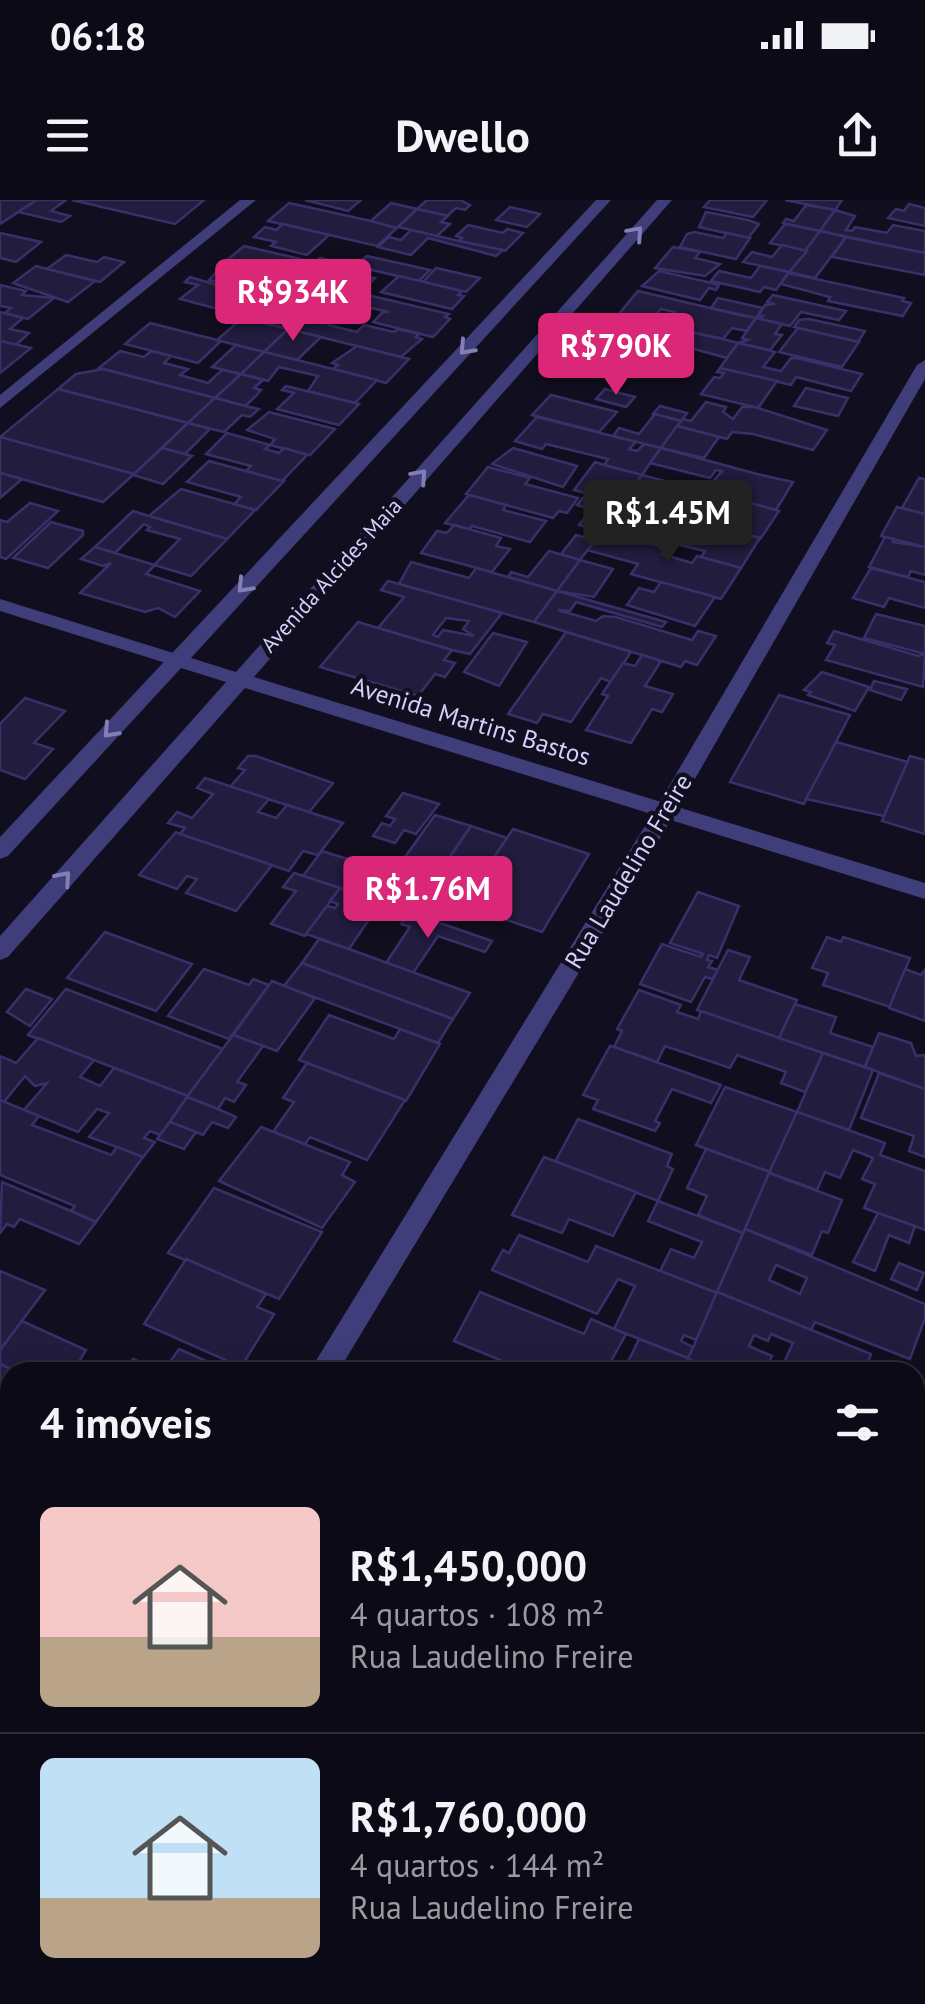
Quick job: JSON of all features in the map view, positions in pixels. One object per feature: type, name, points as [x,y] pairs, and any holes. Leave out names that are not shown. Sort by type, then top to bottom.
[{"type":"street","points":[[0,402],[249,200]]},
{"type":"street","points":[[0,851],[604,200]]},
{"type":"street","name":"Avenida Alcides Maia","points":[[0,951],[665,200]]},
{"type":"street","name":"Rua Laudelino Freire","points":[[330,1362],[666,810],[925,365]]},
{"type":"street","name":"Avenida Martins Bastos","points":[[0,605],[925,890]]},
{"type":"building","points":[[0,200],[37,200],[0,224]]},
{"type":"building","points":[[37,200],[66,200],[51,211],[70,216],[61,222],[18,212]]},
{"type":"building","points":[[72,200],[204,200],[175,224]]},
{"type":"building","points":[[305,200],[361,200],[348,211]]},
{"type":"building","points":[[427,200],[460,200],[470,205],[465,210],[456,208],[447,216],[417,209]]},
{"type":"building","points":[[710,200],[767,200],[753,217],[704,207]]},
{"type":"building","points":[[785,200],[842,200],[835,210]]},
{"type":"building","points":[[289,203],[397,228],[377,246],[268,221]]},
{"type":"building","points":[[391,203],[417,209],[397,228],[371,221]]},
{"type":"building","points":[[909,204],[925,208],[925,226],[888,218],[896,209],[904,211]]},
{"type":"building","points":[[806,205],[835,210],[820,231],[783,223],[786,219],[794,221]]},
{"type":"building","points":[[510,207],[540,214],[527,227],[496,220]]},
{"type":"building","points":[[417,209],[448,216],[441,222],[450,224],[437,236],[398,227]]},
{"type":"building","points":[[835,210],[855,216],[846,230],[855,227],[887,233],[893,225],[925,231],[925,250],[923,253],[820,231]]},
{"type":"building","points":[[706,212],[759,224],[748,238],[699,227]]},
{"type":"building","points":[[283,224],[329,235],[307,255],[271,246],[276,242],[254,237],[265,227],[276,230]]},
{"type":"building","points":[[785,224],[820,231],[807,251],[770,243]]},
{"type":"building","points":[[468,225],[523,233],[505,251],[459,241],[462,238],[456,236]]},
{"type":"building","points":[[411,230],[503,250],[496,256],[428,238],[411,255],[378,247],[389,237],[401,240]]},
{"type":"building","points":[[820,231],[846,237],[815,278],[789,272]]},
{"type":"building","points":[[0,233],[41,242],[16,262],[0,258]]},
{"type":"building","points":[[687,234],[750,238],[736,259],[680,247]]},
{"type":"building","points":[[846,237],[925,253],[925,275],[832,257]]},
{"type":"building","points":[[782,245],[807,251],[789,272],[743,262],[752,252],[772,257]]},
{"type":"building","points":[[244,246],[305,260],[299,269],[323,274],[315,281],[226,261]]},
{"type":"building","points":[[673,247],[700,252],[695,258],[720,264],[705,276],[655,268]]},
{"type":"building","points":[[66,255],[97,262],[104,257],[124,262],[100,282],[47,269]]},
{"type":"building","points":[[367,256],[430,270],[419,281],[355,266]]},
{"type":"building","points":[[320,258],[355,266],[347,274],[310,266]]},
{"type":"building","points":[[36,266],[95,281],[68,302],[13,283]]},
{"type":"building","points":[[222,266],[274,279],[262,289],[278,292],[294,278],[316,283],[299,302],[209,280]]},
{"type":"building","points":[[355,266],[372,270],[365,276],[375,278],[360,293],[334,287]]},
{"type":"building","points":[[760,266],[789,272],[776,290],[764,287],[760,292],[711,281],[719,271],[751,278]]},
{"type":"building","points":[[436,268],[480,278],[466,292],[423,282]]},
{"type":"building","points":[[659,271],[719,285],[716,290],[709,288],[700,300],[642,286]]},
{"type":"building","points":[[788,273],[904,298],[902,301],[911,303],[903,316],[828,301],[830,297],[781,284]]},
{"type":"building","points":[[399,276],[462,291],[458,295],[464,296],[452,309],[381,292]]},
{"type":"building","points":[[190,277],[249,295],[253,297],[248,301],[252,302],[229,312],[180,299],[198,285],[185,282]]},
{"type":"building","points":[[0,285],[26,291],[22,295],[54,298],[28,319],[5,313],[11,308],[0,306]]},
{"type":"building","points":[[333,287],[449,314],[445,317],[450,319],[433,337],[373,322],[383,312],[389,312],[323,297]]},
{"type":"building","points":[[638,291],[756,318],[747,331],[732,328],[723,339],[664,326],[675,312],[661,309],[656,315],[664,317],[658,324],[618,315]]},
{"type":"building","points":[[773,295],[846,311],[839,320],[801,312],[790,326],[760,319],[765,305],[775,304],[767,302]]},
{"type":"building","points":[[718,298],[763,308],[756,318],[711,308]]},
{"type":"building","points":[[279,299],[312,307],[288,329],[251,320]]},
{"type":"building","points":[[312,307],[340,314],[329,325],[357,332],[364,325],[394,332],[398,329],[419,334],[416,337],[422,339],[401,357],[288,329]]},
{"type":"building","points":[[0,312],[23,318],[10,329],[29,333],[16,345],[0,341]]},
{"type":"building","points":[[613,314],[653,323],[647,330],[678,337],[667,352],[596,338]]},
{"type":"building","points":[[242,318],[288,329],[264,352],[217,340]]},
{"type":"building","points":[[756,318],[782,324],[775,334],[782,335],[770,350],[738,343],[748,340],[742,338]]},
{"type":"building","points":[[799,320],[865,331],[858,342],[794,327]]},
{"type":"building","points":[[150,323],[221,341],[198,363],[125,344]]},
{"type":"building","points":[[798,328],[859,342],[842,367],[779,352]]},
{"type":"building","points":[[288,329],[321,337],[297,360],[264,352]]},
{"type":"building","points":[[689,332],[738,343],[727,358],[679,345]]},
{"type":"building","points":[[0,341],[31,348],[0,373]]},
{"type":"building","points":[[738,343],[775,352],[763,367],[781,371],[791,358],[797,358],[862,374],[851,391],[796,377],[791,385],[720,368]]},
{"type":"building","points":[[236,345],[264,352],[241,374],[212,367]]},
{"type":"building","points":[[357,346],[409,359],[386,383],[333,369],[338,365],[332,363]]},
{"type":"building","points":[[120,351],[144,357],[151,351],[171,356],[164,363],[188,369],[180,375],[208,383],[222,370],[241,374],[215,398],[99,368]]},
{"type":"building","points":[[264,352],[377,380],[355,403],[308,391],[318,376],[279,367],[268,381],[241,374]]},
{"type":"building","points":[[720,368],[777,381],[758,408],[701,394],[714,377],[720,378],[724,373],[717,372]]},
{"type":"building","points":[[103,369],[215,398],[188,423],[58,389],[76,374]]},
{"type":"building","points":[[241,374],[263,380],[254,388],[261,390],[256,396],[245,406],[215,398]]},
{"type":"building","points":[[286,386],[359,404],[339,425],[277,409],[294,393],[282,390]]},
{"type":"building","points":[[806,388],[848,398],[838,416],[794,406]]},
{"type":"building","points":[[58,389],[188,423],[134,474],[0,437]]},
{"type":"building","points":[[605,389],[635,397],[626,407],[596,399]]},
{"type":"building","points":[[551,395],[617,412],[599,432],[532,415]]},
{"type":"building","points":[[215,398],[259,409],[250,417],[242,415],[224,432],[188,423]]},
{"type":"building","points":[[706,402],[726,407],[723,412],[733,419],[742,407],[755,407],[827,430],[813,450],[753,434],[732,432],[727,439],[677,426],[682,419],[691,421]]},
{"type":"building","points":[[660,406],[687,413],[681,421],[653,414]]},
{"type":"building","points":[[269,412],[335,429],[310,455],[270,445],[275,439],[247,430]]},
{"type":"building","points":[[655,414],[681,421],[661,448],[613,436],[619,428],[639,434]]},
{"type":"building","points":[[537,417],[636,442],[629,449],[637,451],[644,444],[661,448],[642,475],[604,465],[608,459],[515,441]]},
{"type":"building","points":[[188,423],[210,429],[185,454],[162,448]]},
{"type":"building","points":[[677,426],[719,437],[704,458],[661,448]]},
{"type":"building","points":[[227,433],[270,445],[265,449],[279,453],[284,448],[307,455],[282,481],[246,471],[251,466],[206,454]]},
{"type":"building","points":[[0,437],[134,474],[103,502],[0,473]]},
{"type":"building","points":[[162,448],[192,456],[163,484],[133,475]]},
{"type":"building","points":[[513,448],[577,466],[563,487],[492,464]]},
{"type":"building","points":[[661,448],[793,482],[776,510],[705,491],[722,471],[716,470],[710,478],[650,463]]},
{"type":"building","points":[[209,461],[284,481],[256,510],[234,504],[241,497],[187,482]]},
{"type":"building","points":[[595,462],[642,475],[626,496],[619,495],[614,501],[574,490]]},
{"type":"building","points":[[488,467],[530,478],[525,484],[578,498],[567,513],[559,511],[553,518],[466,494]]},
{"type":"building","points":[[0,473],[22,479],[0,498]]},
{"type":"building","points":[[642,475],[680,485],[662,513],[622,503]]},
{"type":"building","points":[[919,478],[925,479],[925,514],[902,508]]},
{"type":"building","points":[[693,488],[779,511],[761,538],[734,532],[737,527],[676,511]]},
{"type":"building","points":[[181,489],[255,510],[227,539],[149,516]]},
{"type":"building","points":[[587,493],[622,503],[601,531],[579,525],[592,509],[577,505]]},
{"type":"building","points":[[469,495],[506,505],[503,510],[546,521],[530,542],[445,523]]},
{"type":"building","points":[[30,503],[58,511],[6,559],[0,557],[0,520],[7,522]]},
{"type":"building","points":[[619,505],[659,512],[639,541],[601,531]]},
{"type":"building","points":[[897,507],[925,514],[925,547],[881,536]]},
{"type":"building","points":[[133,511],[227,539],[191,576],[154,565],[180,539],[147,530],[150,527],[144,524],[115,553],[95,547]]},
{"type":"building","points":[[667,514],[712,526],[709,531],[726,535],[729,530],[760,538],[741,568],[701,557],[705,551],[651,538]]},
{"type":"building","points":[[51,522],[83,531],[83,535],[48,568],[13,558]]},
{"type":"building","points":[[454,525],[501,538],[496,546],[510,549],[492,572],[421,553],[437,531],[447,533]]},
{"type":"building","points":[[601,531],[667,548],[662,554],[692,563],[697,556],[741,568],[721,599],[631,574],[638,564],[587,550]]},
{"type":"building","points":[[576,535],[595,540],[580,560],[561,554]]},
{"type":"building","points":[[885,537],[925,547],[925,575],[911,571],[908,577],[869,567]]},
{"type":"building","points":[[95,547],[155,565],[146,574],[200,591],[175,617],[158,608],[145,612],[80,593],[111,563],[103,566],[81,559]]},
{"type":"building","points":[[549,551],[580,560],[557,591],[508,577],[511,572],[528,577]]},
{"type":"building","points":[[580,560],[613,569],[594,597],[557,591]]},
{"type":"building","points":[[411,562],[469,578],[476,568],[557,591],[534,622],[399,584]]},
{"type":"building","points":[[871,568],[925,582],[925,608],[889,598],[884,607],[853,598]]},
{"type":"building","points":[[388,581],[502,613],[470,654],[378,628],[404,597],[381,590]],"holes":[[[446,618],[469,621],[463,629],[474,636],[443,630],[438,637],[433,635]]]},
{"type":"building","points":[[661,582],[715,597],[695,626],[627,605],[639,588],[654,592]]},
{"type":"building","points":[[557,591],[666,622],[662,627],[576,602],[570,611],[558,610],[596,621],[603,616],[616,617],[692,640],[698,631],[716,636],[697,665],[685,661],[681,667],[534,622]]},
{"type":"building","points":[[876,614],[925,626],[925,654],[864,638]]},
{"type":"building","points":[[358,622],[452,650],[444,660],[455,663],[445,677],[435,674],[418,696],[320,667]]},
{"type":"building","points":[[834,631],[918,656],[925,654],[923,687],[826,660],[835,645],[827,643]]},
{"type":"building","points":[[566,632],[631,652],[611,682],[601,678],[571,722],[543,714],[537,723],[508,714]]},
{"type":"building","points":[[493,633],[527,642],[499,686],[464,672]]},
{"type":"building","points":[[642,655],[661,661],[645,686],[673,694],[662,712],[652,709],[631,743],[586,730],[608,696],[602,694],[623,663],[635,666]]},
{"type":"building","points":[[822,672],[869,687],[855,711],[808,695],[811,692],[804,690]]},
{"type":"building","points":[[874,681],[907,689],[901,700],[870,690]]},
{"type":"building","points":[[779,695],[850,715],[804,804],[730,782]]},
{"type":"building","points":[[25,698],[65,711],[34,743],[53,749],[25,779],[0,770],[0,724]]},
{"type":"building","points":[[836,742],[908,762],[884,816],[806,799]]},
{"type":"building","points":[[248,756],[333,783],[309,812],[230,787],[245,770],[238,768]]},
{"type":"building","points":[[910,756],[925,760],[925,834],[882,821]]},
{"type":"building","points":[[205,778],[269,799],[258,812],[276,818],[287,805],[343,823],[318,855],[303,851],[289,871],[180,834],[185,828],[168,823],[177,812],[192,818],[213,794],[197,788]]},
{"type":"building","points":[[403,793],[439,804],[416,834],[404,830],[395,843],[373,836],[382,823],[390,826],[395,819],[386,816]]},
{"type":"building","points":[[435,815],[471,826],[434,880],[398,867]]},
{"type":"building","points":[[471,826],[507,838],[471,892],[434,880]]},
{"type":"building","points":[[513,829],[589,854],[542,932],[463,905],[482,876],[497,881],[508,864],[493,859]]},
{"type":"building","points":[[176,832],[272,865],[236,911],[186,893],[197,879],[187,876],[177,889],[139,875]]},
{"type":"building","points":[[322,851],[388,872],[391,867],[398,869],[375,901],[303,876]]},
{"type":"building","points":[[294,873],[340,888],[305,936],[271,924],[296,891],[283,887]]},
{"type":"building","points":[[340,888],[381,902],[349,949],[306,934],[327,906],[335,908],[338,904],[330,901]]},
{"type":"building","points":[[698,892],[739,906],[717,958],[709,955],[707,960],[712,961],[708,967],[718,970],[712,979],[705,977],[691,1002],[640,984],[662,944],[701,957],[703,954],[670,943]]},
{"type":"building","points":[[409,912],[492,941],[485,952],[438,936],[413,973],[386,963],[410,927],[401,924]]},
{"type":"building","points":[[105,932],[192,964],[156,1011],[67,978]]},
{"type":"building","points":[[827,937],[841,942],[843,937],[910,958],[890,1007],[823,985],[828,973],[812,968]]},
{"type":"building","points":[[319,939],[470,993],[453,1019],[302,963]]},
{"type":"building","points":[[728,950],[750,957],[739,980],[797,1000],[779,1038],[697,1010]]},
{"type":"building","points":[[302,963],[453,1019],[438,1043],[284,986]]},
{"type":"building","points":[[204,969],[249,985],[253,979],[269,985],[229,1039],[168,1016]]},
{"type":"building","points":[[905,969],[921,975],[925,970],[925,1021],[889,1008]]},
{"type":"building","points":[[272,981],[315,998],[277,1051],[233,1035]]},
{"type":"building","points":[[26,989],[52,999],[30,1026],[7,1012]]},
{"type":"building","points":[[66,989],[223,1049],[188,1096],[28,1035]]},
{"type":"building","points":[[639,990],[681,1005],[677,1012],[698,1019],[701,1011],[823,1053],[805,1092],[781,1083],[786,1072],[737,1055],[730,1068],[665,1046],[657,1062],[614,1047],[622,1031],[617,1029]]},
{"type":"building","points":[[795,1004],[836,1017],[830,1033],[873,1047],[865,1067],[779,1038]]},
{"type":"building","points":[[329,1015],[394,1039],[400,1029],[440,1044],[406,1101],[299,1060]]},
{"type":"building","points":[[879,1033],[911,1043],[916,1056],[925,1055],[925,1089],[865,1067]]},
{"type":"building","points":[[233,1035],[263,1046],[237,1082],[246,1085],[234,1102],[225,1098],[218,1109],[187,1097]]},
{"type":"building","points":[[38,1038],[94,1060],[80,1077],[100,1086],[114,1068],[188,1096],[160,1135],[150,1131],[144,1138],[155,1142],[143,1157],[89,1137],[109,1113],[97,1109],[78,1132],[24,1110],[47,1083],[35,1086],[25,1076],[4,1102],[0,1100],[0,1056],[16,1063]]},
{"type":"building","points":[[610,1046],[721,1085],[711,1103],[672,1089],[655,1121],[660,1123],[655,1131],[593,1109],[598,1100],[583,1095]]},
{"type":"building","points":[[823,1053],[873,1070],[849,1130],[797,1112]]},
{"type":"building","points":[[307,1063],[405,1100],[367,1160],[310,1137],[305,1144],[273,1132],[294,1102],[283,1098]]},
{"type":"building","points":[[879,1073],[925,1089],[925,1157],[909,1151],[914,1136],[861,1118]]},
{"type":"building","points":[[725,1087],[797,1112],[770,1172],[696,1145]]},
{"type":"building","points":[[187,1097],[236,1117],[228,1128],[212,1122],[203,1135],[170,1122]]},
{"type":"building","points":[[0,1100],[39,1116],[32,1125],[111,1155],[117,1147],[143,1157],[96,1222],[71,1211],[75,1206],[0,1175]]},
{"type":"building","points":[[797,1112],[885,1143],[880,1155],[925,1171],[925,1230],[864,1208],[875,1184],[862,1179],[873,1158],[853,1150],[840,1178],[825,1172],[817,1190],[769,1173]]},
{"type":"building","points":[[578,1119],[672,1154],[667,1166],[673,1169],[658,1201],[555,1162]]},
{"type":"building","points":[[170,1122],[196,1132],[184,1149],[157,1139]]},
{"type":"building","points":[[261,1127],[350,1162],[342,1175],[355,1182],[322,1228],[219,1181]]},
{"type":"building","points":[[706,1149],[770,1172],[743,1233],[698,1215],[707,1196],[687,1188]]},
{"type":"building","points":[[544,1157],[636,1192],[613,1236],[569,1219],[562,1233],[512,1215]]},
{"type":"building","points":[[769,1173],[842,1200],[828,1233],[822,1231],[812,1255],[745,1229]]},
{"type":"building","points":[[2,1182],[96,1222],[79,1244],[20,1219],[14,1227],[7,1224],[0,1233]]},
{"type":"building","points":[[214,1188],[322,1232],[279,1299],[168,1253]]},
{"type":"building","points":[[658,1201],[743,1233],[717,1293],[660,1271],[671,1249],[694,1258],[702,1242],[648,1221]]},
{"type":"building","points":[[878,1213],[915,1226],[909,1243],[889,1235],[875,1271],[853,1262]]},
{"type":"building","points":[[745,1229],[925,1304],[925,1318],[910,1359],[815,1322],[811,1330],[717,1292]],"holes":[[[776,1265],[807,1278],[800,1294],[769,1280]]]},
{"type":"building","points":[[519,1235],[588,1262],[596,1246],[717,1293],[696,1340],[684,1335],[681,1341],[693,1347],[688,1358],[614,1329],[635,1286],[618,1279],[597,1314],[492,1270],[503,1250],[509,1253]]},
{"type":"building","points":[[186,1259],[266,1294],[257,1307],[274,1314],[244,1362],[230,1362],[144,1324]]},
{"type":"building","points":[[899,1263],[924,1273],[917,1290],[891,1279]]},
{"type":"building","points":[[0,1271],[45,1290],[0,1350]]},
{"type":"building","points":[[480,1292],[584,1334],[591,1319],[626,1334],[611,1362],[505,1362],[454,1341]]},
{"type":"building","points":[[717,1292],[871,1354],[868,1362],[784,1362],[793,1343],[771,1334],[768,1341],[754,1335],[749,1346],[772,1356],[769,1362],[688,1359]]},
{"type":"building","points":[[22,1321],[86,1350],[79,1362],[0,1362],[0,1350]]},
{"type":"building","points":[[639,1339],[688,1358],[686,1362],[628,1362]]},
{"type":"building","points":[[179,1349],[209,1362],[170,1362]]}]
